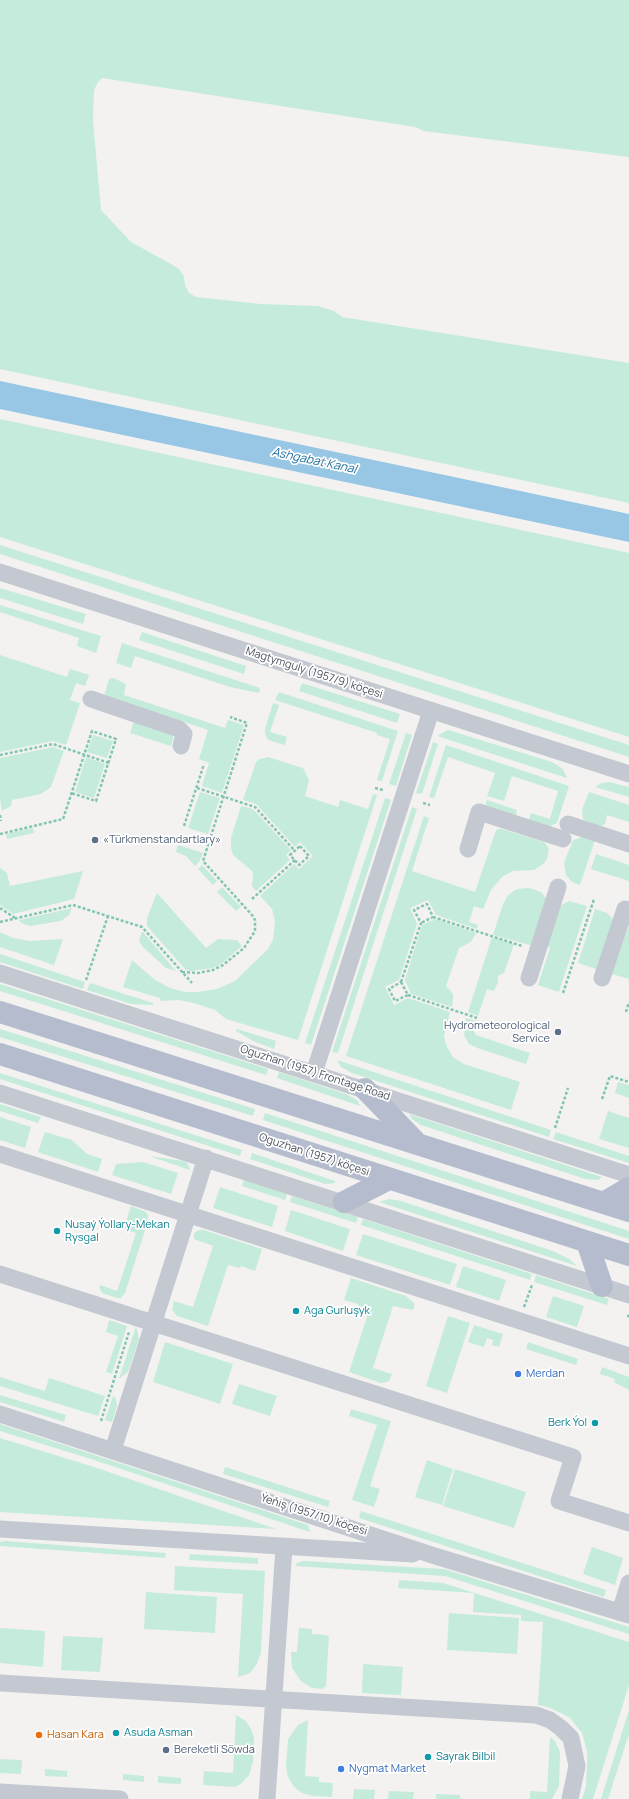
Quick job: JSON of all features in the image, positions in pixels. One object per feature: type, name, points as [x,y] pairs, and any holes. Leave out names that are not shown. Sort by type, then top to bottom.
[{"type":"main road","points":[[0,1012],[629,1211]]},
{"type":"main road","name":"Oguzhan (1957) köçesi","points":[[0,1054],[629,1255]]},
{"type":"main road","points":[[365,1090],[417,1143]]},
{"type":"main road","points":[[344,1202],[389,1179]]},
{"type":"main road","points":[[603,1203],[629,1188]]},
{"type":"main road","points":[[586,1242],[602,1286]]},
{"type":"street","name":"Magtymguly (1957/9) köçesi","points":[[0,572],[629,774]]},
{"type":"street","points":[[91,699],[179,729],[184,734],[181,746]]},
{"type":"street","points":[[314,1073],[431,711]]},
{"type":"street","points":[[468,849],[479,812],[629,844]]},
{"type":"street","points":[[529,978],[558,887]]},
{"type":"street","points":[[602,978],[625,909]]},
{"type":"street","name":"Oguzhan (1957) Frontage Road","points":[[0,973],[629,1175]]},
{"type":"street","points":[[0,1093],[344,1202],[629,1295]]},
{"type":"street","points":[[0,1154],[629,1356]]},
{"type":"street","points":[[113,1450],[206,1158]]},
{"type":"street","points":[[0,1274],[573,1457],[559,1501],[629,1523]]},
{"type":"street","name":"Ýeňiş (1957/10) köçesi","points":[[0,1414],[435,1556],[624,1613]]},
{"type":"street","points":[[0,1529],[435,1556]]},
{"type":"street","points":[[266,1799],[284,1547]]},
{"type":"street","points":[[624,1613],[629,1583]]},
{"type":"street","points":[[0,1683],[536,1715],[550,1720],[571,1738],[577,1766],[570,1799]]},
{"type":"street","points":[[0,1792],[120,1799]]},
{"type":"path","points":[[182,972],[198,973],[213,970],[222,965],[244,948],[255,931],[255,920],[252,915],[203,861],[247,723],[230,717]]},
{"type":"path","points":[[0,834],[63,819],[92,731],[116,739],[96,801],[72,793]]},
{"type":"path","points":[[0,755],[53,744],[109,763]]},
{"type":"path","points":[[184,826],[204,764]]},
{"type":"path","points":[[197,788],[255,807],[295,851]]},
{"type":"path","points":[[375,788],[383,790]]},
{"type":"path","points":[[423,803],[430,805]]},
{"type":"path","points":[[0,815],[1,821]]},
{"type":"path","points":[[300,846],[309,856],[299,865],[294,860],[290,855],[300,846]]},
{"type":"path","points":[[252,899],[294,860]]},
{"type":"path","points":[[563,993],[594,899]]},
{"type":"path","points":[[421,923],[414,910],[427,904],[433,917]]},
{"type":"path","points":[[0,922],[73,905],[108,916],[142,927],[192,983]]},
{"type":"path","points":[[0,908],[15,918]]},
{"type":"path","points":[[86,980],[108,916]]},
{"type":"path","points":[[477,1018],[408,995],[395,1001],[389,988],[401,982],[421,923],[433,917],[538,951]]},
{"type":"path","points":[[401,982],[408,995]]},
{"type":"path","points":[[626,1012],[629,1002]]},
{"type":"path","points":[[602,1099],[610,1076],[629,1082]]},
{"type":"path","points":[[554,1128],[568,1088]]},
{"type":"path","points":[[520,1320],[532,1285]]},
{"type":"path","points":[[101,1421],[131,1326]]},
{"type":"green space","points":[[0,0],[629,0],[629,157],[424,131],[415,127],[102,78],[94,90],[93,121],[101,210],[131,242],[178,268],[184,276],[185,285],[189,293],[196,297],[261,304],[318,306],[334,311],[342,317],[629,363],[629,503],[0,369]]},
{"type":"green space","points":[[0,419],[629,553],[629,737],[0,537]]},
{"type":"green space","points":[[0,545],[629,745],[629,757],[0,554]]},
{"type":"green space","points":[[0,588],[86,614],[83,624],[0,598]]},
{"type":"green space","points":[[0,605],[101,636],[96,653],[77,646],[79,638],[0,612]]},
{"type":"green space","points":[[142,632],[246,666],[244,674],[139,640]]},
{"type":"green space","points":[[122,643],[260,688],[259,693],[230,687],[135,656],[131,668],[116,663]]},
{"type":"green space","points":[[0,655],[67,677],[70,669],[89,675],[85,686],[76,683],[70,700],[80,703],[66,745],[53,741],[0,752]]},
{"type":"green space","points":[[114,678],[126,684],[124,695],[225,728],[228,720],[244,725],[222,793],[202,786],[209,763],[199,759],[208,730],[104,696],[109,679]]},
{"type":"green space","points":[[302,683],[400,714],[397,723],[299,691]]},
{"type":"green space","points":[[279,692],[398,731],[382,781],[377,780],[390,739],[377,735],[377,733],[275,700]]},
{"type":"green space","points":[[273,703],[279,705],[270,732],[287,737],[285,745],[268,740],[265,734],[265,729]]},
{"type":"green space","points":[[134,721],[173,735],[171,746],[130,733]]},
{"type":"green space","points":[[448,730],[552,762],[563,769],[567,778],[437,736]]},
{"type":"green space","points":[[406,733],[412,735],[396,786],[389,784]]},
{"type":"green space","points":[[93,735],[113,741],[107,758],[87,752]]},
{"type":"green space","points":[[433,742],[438,744],[422,794],[416,793]]},
{"type":"green space","points":[[446,745],[569,786],[557,823],[550,826],[529,820],[531,813],[550,819],[558,791],[512,776],[504,801],[487,796],[495,773],[448,757],[434,798],[429,797]]},
{"type":"green space","points":[[53,747],[64,751],[51,787],[41,794],[12,800],[11,806],[2,811],[0,799],[0,758]]},
{"type":"green space","points":[[86,757],[105,764],[94,798],[75,792]]},
{"type":"green space","points":[[268,757],[303,768],[309,780],[305,796],[338,807],[340,800],[368,809],[373,794],[377,795],[298,1040],[226,1019],[215,1010],[194,1003],[179,1000],[160,1001],[160,998],[123,987],[132,960],[155,980],[170,988],[185,992],[198,992],[217,989],[235,981],[268,949],[273,940],[275,921],[272,909],[260,896],[294,864],[299,869],[313,856],[300,842],[295,847],[256,804],[243,800],[256,762],[259,759]]},
{"type":"green space","points":[[609,782],[629,787],[629,797],[595,787],[602,783]]},
{"type":"green space","points":[[200,792],[220,798],[208,834],[188,828]]},
{"type":"green space","points":[[589,792],[629,805],[629,822],[607,815],[605,824],[601,826],[583,819],[582,810]]},
{"type":"green space","points":[[385,798],[391,800],[311,1045],[305,1043]]},
{"type":"green space","points":[[487,800],[517,810],[516,816],[485,806]]},
{"type":"green space","points":[[241,806],[253,809],[291,850],[286,855],[290,860],[256,891],[252,886],[253,872],[233,855],[231,848],[231,838]]},
{"type":"green space","points":[[412,807],[417,809],[338,1053],[332,1052]]},
{"type":"green space","points":[[424,816],[429,818],[412,871],[475,892],[497,829],[502,829],[544,842],[549,848],[547,859],[543,864],[534,870],[513,871],[502,877],[491,890],[483,909],[474,906],[469,922],[478,925],[477,929],[436,915],[428,900],[410,908],[417,924],[399,980],[385,987],[394,1005],[408,998],[450,1012],[444,1037],[447,1047],[453,1057],[464,1064],[520,1082],[511,1110],[346,1056]]},
{"type":"green space","points":[[33,828],[34,833],[7,839],[6,834]]},
{"type":"green space","points":[[583,837],[595,840],[580,885],[572,882],[566,875],[564,863],[573,840]]},
{"type":"green space","points":[[178,845],[203,853],[199,862],[195,866],[186,856],[176,852]]},
{"type":"green space","points":[[596,854],[629,865],[629,881],[591,869]]},
{"type":"green space","points":[[202,865],[217,881],[213,885],[198,869]]},
{"type":"green space","points":[[0,868],[7,873],[10,886],[83,871],[74,899],[13,914],[0,905]]},
{"type":"green space","points":[[222,887],[241,907],[236,911],[217,892]]},
{"type":"green space","points":[[529,888],[541,892],[546,898],[533,946],[493,935],[503,904],[508,895],[517,889]]},
{"type":"green space","points":[[157,893],[206,948],[218,939],[237,940],[242,946],[221,964],[213,968],[191,971],[186,970],[147,926],[147,918]]},
{"type":"green space","points":[[569,901],[587,906],[559,992],[538,985],[550,948],[546,946],[560,906]]},
{"type":"green space","points":[[72,908],[69,915],[61,921],[30,926],[21,923],[19,920]]},
{"type":"green space","points":[[595,909],[607,913],[613,919],[599,970],[578,963]]},
{"type":"green space","points":[[435,919],[476,933],[471,942],[459,948],[446,986],[453,994],[452,1007],[411,994],[405,980],[422,925]]},
{"type":"green space","points":[[629,925],[629,979],[612,974]]},
{"type":"green space","points":[[142,931],[176,971],[166,968],[143,947],[139,941]]},
{"type":"green space","points":[[0,932],[13,938],[30,941],[63,939],[54,965],[0,947]]},
{"type":"green space","points":[[492,937],[514,944],[504,973],[498,976],[498,982],[494,991],[487,989],[478,1016],[468,1012]]},
{"type":"green space","points":[[0,954],[85,982],[83,989],[0,962]]},
{"type":"green space","points":[[90,983],[153,1003],[153,1005],[131,1004],[87,990]]},
{"type":"green space","points":[[0,984],[268,1069],[266,1075],[0,991]]},
{"type":"green space","points":[[466,1018],[476,1021],[473,1030],[476,1035],[530,1053],[526,1064],[469,1044],[464,1035]]},
{"type":"green space","points":[[0,1029],[255,1109],[253,1116],[0,1037]]},
{"type":"green space","points":[[237,1029],[276,1041],[274,1049],[255,1042],[236,1031]]},
{"type":"green space","points":[[337,1060],[551,1130],[549,1137],[352,1073],[341,1067]]},
{"type":"green space","points":[[279,1072],[346,1094],[357,1100],[360,1106],[277,1078]]},
{"type":"green space","points":[[0,1073],[242,1150],[240,1156],[0,1079]]},
{"type":"green space","points":[[618,1082],[629,1085],[629,1098],[615,1093]]},
{"type":"green space","points":[[0,1104],[41,1117],[38,1123],[0,1111]]},
{"type":"green space","points":[[608,1111],[629,1118],[629,1148],[599,1139]]},
{"type":"green space","points":[[265,1113],[629,1231],[629,1239],[263,1120]]},
{"type":"green space","points":[[409,1114],[602,1177],[598,1180],[585,1179],[421,1125],[412,1119]]},
{"type":"green space","points":[[0,1117],[31,1127],[25,1148],[0,1140]]},
{"type":"green space","points":[[45,1132],[72,1140],[87,1154],[102,1159],[98,1172],[38,1152]]},
{"type":"green space","points":[[556,1132],[629,1156],[629,1163],[553,1139]]},
{"type":"green space","points":[[252,1153],[335,1181],[335,1183],[325,1184],[250,1159]]},
{"type":"green space","points":[[149,1156],[184,1161],[188,1164],[190,1170]]},
{"type":"green space","points":[[143,1162],[178,1173],[171,1194],[112,1175],[116,1164]]},
{"type":"green space","points":[[244,1180],[287,1194],[285,1200],[242,1186]]},
{"type":"green space","points":[[220,1187],[278,1206],[272,1227],[213,1208]]},
{"type":"green space","points":[[292,1196],[358,1217],[356,1223],[290,1202]]},
{"type":"green space","points":[[389,1199],[401,1201],[553,1251],[569,1259],[577,1266],[379,1202]]},
{"type":"green space","points":[[131,1206],[146,1212],[148,1221],[125,1293],[121,1298],[117,1298],[102,1293],[99,1287],[100,1285],[117,1291],[136,1233],[124,1229]]},
{"type":"green space","points":[[291,1210],[350,1229],[343,1251],[285,1231]]},
{"type":"green space","points":[[363,1219],[532,1274],[530,1280],[361,1225]]},
{"type":"green space","points":[[199,1230],[204,1230],[262,1249],[255,1271],[241,1266],[240,1268],[228,1265],[208,1326],[177,1316],[172,1310],[174,1301],[193,1307],[213,1246],[194,1239],[194,1233]]},
{"type":"green space","points":[[363,1234],[457,1264],[450,1285],[356,1255]]},
{"type":"green space","points":[[463,1266],[506,1280],[499,1301],[456,1287]]},
{"type":"green space","points":[[536,1275],[609,1299],[607,1305],[534,1282]]},
{"type":"green space","points":[[351,1278],[406,1296],[414,1303],[414,1308],[412,1310],[393,1306],[373,1368],[392,1374],[389,1381],[381,1383],[349,1372],[369,1311],[358,1307],[358,1304],[344,1300]]},
{"type":"green space","points":[[553,1296],[584,1306],[577,1327],[546,1317]]},
{"type":"green space","points":[[448,1316],[470,1323],[447,1393],[426,1386]]},
{"type":"green space","points":[[109,1320],[127,1326],[112,1374],[106,1372],[118,1336],[106,1332]]},
{"type":"green space","points":[[474,1325],[503,1334],[499,1347],[492,1345],[493,1340],[487,1338],[484,1347],[468,1342]]},
{"type":"green space","points":[[136,1326],[139,1339],[128,1372],[119,1379]]},
{"type":"green space","points":[[165,1342],[233,1364],[220,1404],[153,1382]]},
{"type":"green space","points":[[528,1342],[578,1359],[576,1365],[526,1349]]},
{"type":"green space","points":[[602,1367],[629,1377],[629,1390],[614,1382],[615,1379],[600,1374]]},
{"type":"green space","points":[[0,1377],[45,1391],[49,1378],[105,1396],[98,1416],[0,1386]]},
{"type":"green space","points":[[239,1384],[277,1396],[270,1416],[232,1404]]},
{"type":"green space","points":[[0,1395],[66,1415],[64,1422],[0,1402]]},
{"type":"green space","points":[[113,1396],[116,1399],[117,1406],[112,1422],[105,1420]]},
{"type":"green space","points":[[351,1409],[391,1421],[370,1486],[380,1489],[374,1507],[352,1500],[377,1425],[349,1416]]},
{"type":"green space","points":[[0,1424],[308,1525],[310,1532],[91,1459],[0,1431]]},
{"type":"green space","points":[[0,1438],[91,1466],[276,1529],[0,1512]]},
{"type":"green space","points":[[427,1460],[453,1469],[442,1505],[415,1497]]},
{"type":"green space","points":[[225,1467],[330,1501],[328,1507],[223,1474]]},
{"type":"green space","points":[[455,1469],[526,1492],[514,1528],[443,1506]]},
{"type":"green space","points":[[361,1511],[606,1590],[604,1597],[359,1518]]},
{"type":"green space","points":[[5,1541],[166,1553],[165,1558],[0,1546],[0,1542]]},
{"type":"green space","points":[[592,1547],[623,1558],[615,1585],[583,1574]]},
{"type":"green space","points":[[190,1554],[258,1558],[258,1564],[189,1560]]},
{"type":"green space","points":[[304,1561],[444,1569],[629,1627],[629,1634],[445,1576],[295,1566],[297,1563]]},
{"type":"green space","points":[[175,1566],[265,1571],[261,1652],[257,1664],[250,1673],[238,1677],[243,1594],[174,1590]]},
{"type":"green space","points":[[399,1580],[443,1583],[629,1642],[629,1685],[593,1799],[582,1799],[586,1786],[587,1751],[582,1733],[570,1718],[547,1707],[538,1705],[543,1622],[521,1621],[521,1615],[473,1612],[474,1593],[398,1588]]},
{"type":"green space","points":[[146,1592],[217,1597],[215,1633],[144,1629]]},
{"type":"green space","points":[[449,1613],[519,1618],[517,1654],[447,1650]]},
{"type":"green space","points":[[0,1628],[45,1631],[43,1667],[0,1663]]},
{"type":"green space","points":[[299,1628],[312,1629],[312,1634],[326,1635],[329,1637],[326,1686],[322,1689],[312,1688],[301,1681],[292,1668],[291,1652],[297,1652]]},
{"type":"green space","points":[[63,1636],[103,1638],[100,1672],[61,1670]]},
{"type":"green space","points":[[363,1664],[403,1667],[401,1695],[362,1693]]},
{"type":"green space","points":[[629,1710],[629,1734],[608,1799],[601,1799]]},
{"type":"green space","points":[[236,1715],[246,1721],[254,1737],[253,1762],[249,1775],[242,1783],[235,1787],[203,1785],[204,1771],[233,1773]]},
{"type":"green space","points":[[308,1720],[305,1776],[319,1777],[319,1782],[333,1783],[332,1797],[313,1796],[302,1793],[294,1787],[288,1777],[286,1767],[288,1739],[298,1725]]},
{"type":"green space","points":[[550,1737],[555,1741],[560,1752],[559,1786],[552,1799],[530,1799],[530,1791],[547,1792]]},
{"type":"green space","points":[[0,1759],[22,1760],[21,1774],[0,1773]]},
{"type":"green space","points":[[45,1769],[67,1771],[67,1777],[45,1776]]},
{"type":"green space","points":[[123,1774],[144,1776],[144,1782],[123,1780]]},
{"type":"green space","points":[[158,1776],[181,1778],[181,1784],[158,1783]]},
{"type":"green space","points":[[354,1789],[375,1790],[374,1799],[353,1799]]},
{"type":"green space","points":[[389,1791],[414,1792],[413,1799],[388,1799]]},
{"type":"green space","points":[[436,1794],[460,1795],[460,1799],[436,1799]]},
{"type":"water","name":"Ashgabat Kanal","points":[[0,381],[629,514],[629,542],[0,409]]},
{"type":"place","name":"«Türkmenstandartlary»","points":[[95,840]]},
{"type":"place","name":"Hydrometeorological Service","points":[[558,1032]]},
{"type":"place","name":"Nusaý Ýollary-Mekan Rysgal","points":[[57,1231]]},
{"type":"place","name":"Aga Gurluşyk","points":[[296,1311]]},
{"type":"place","name":"Merdan","points":[[518,1374]]},
{"type":"place","name":"Berk Ýol","points":[[595,1423]]},
{"type":"place","name":"Asuda Asman","points":[[116,1733]]},
{"type":"place","name":"Hasan Kara","points":[[39,1735]]},
{"type":"place","name":"Bereketli Söwda","points":[[166,1750]]},
{"type":"place","name":"Sayrak Bilbil","points":[[428,1757]]},
{"type":"place","name":"Nygmat Market","points":[[341,1769]]}]
